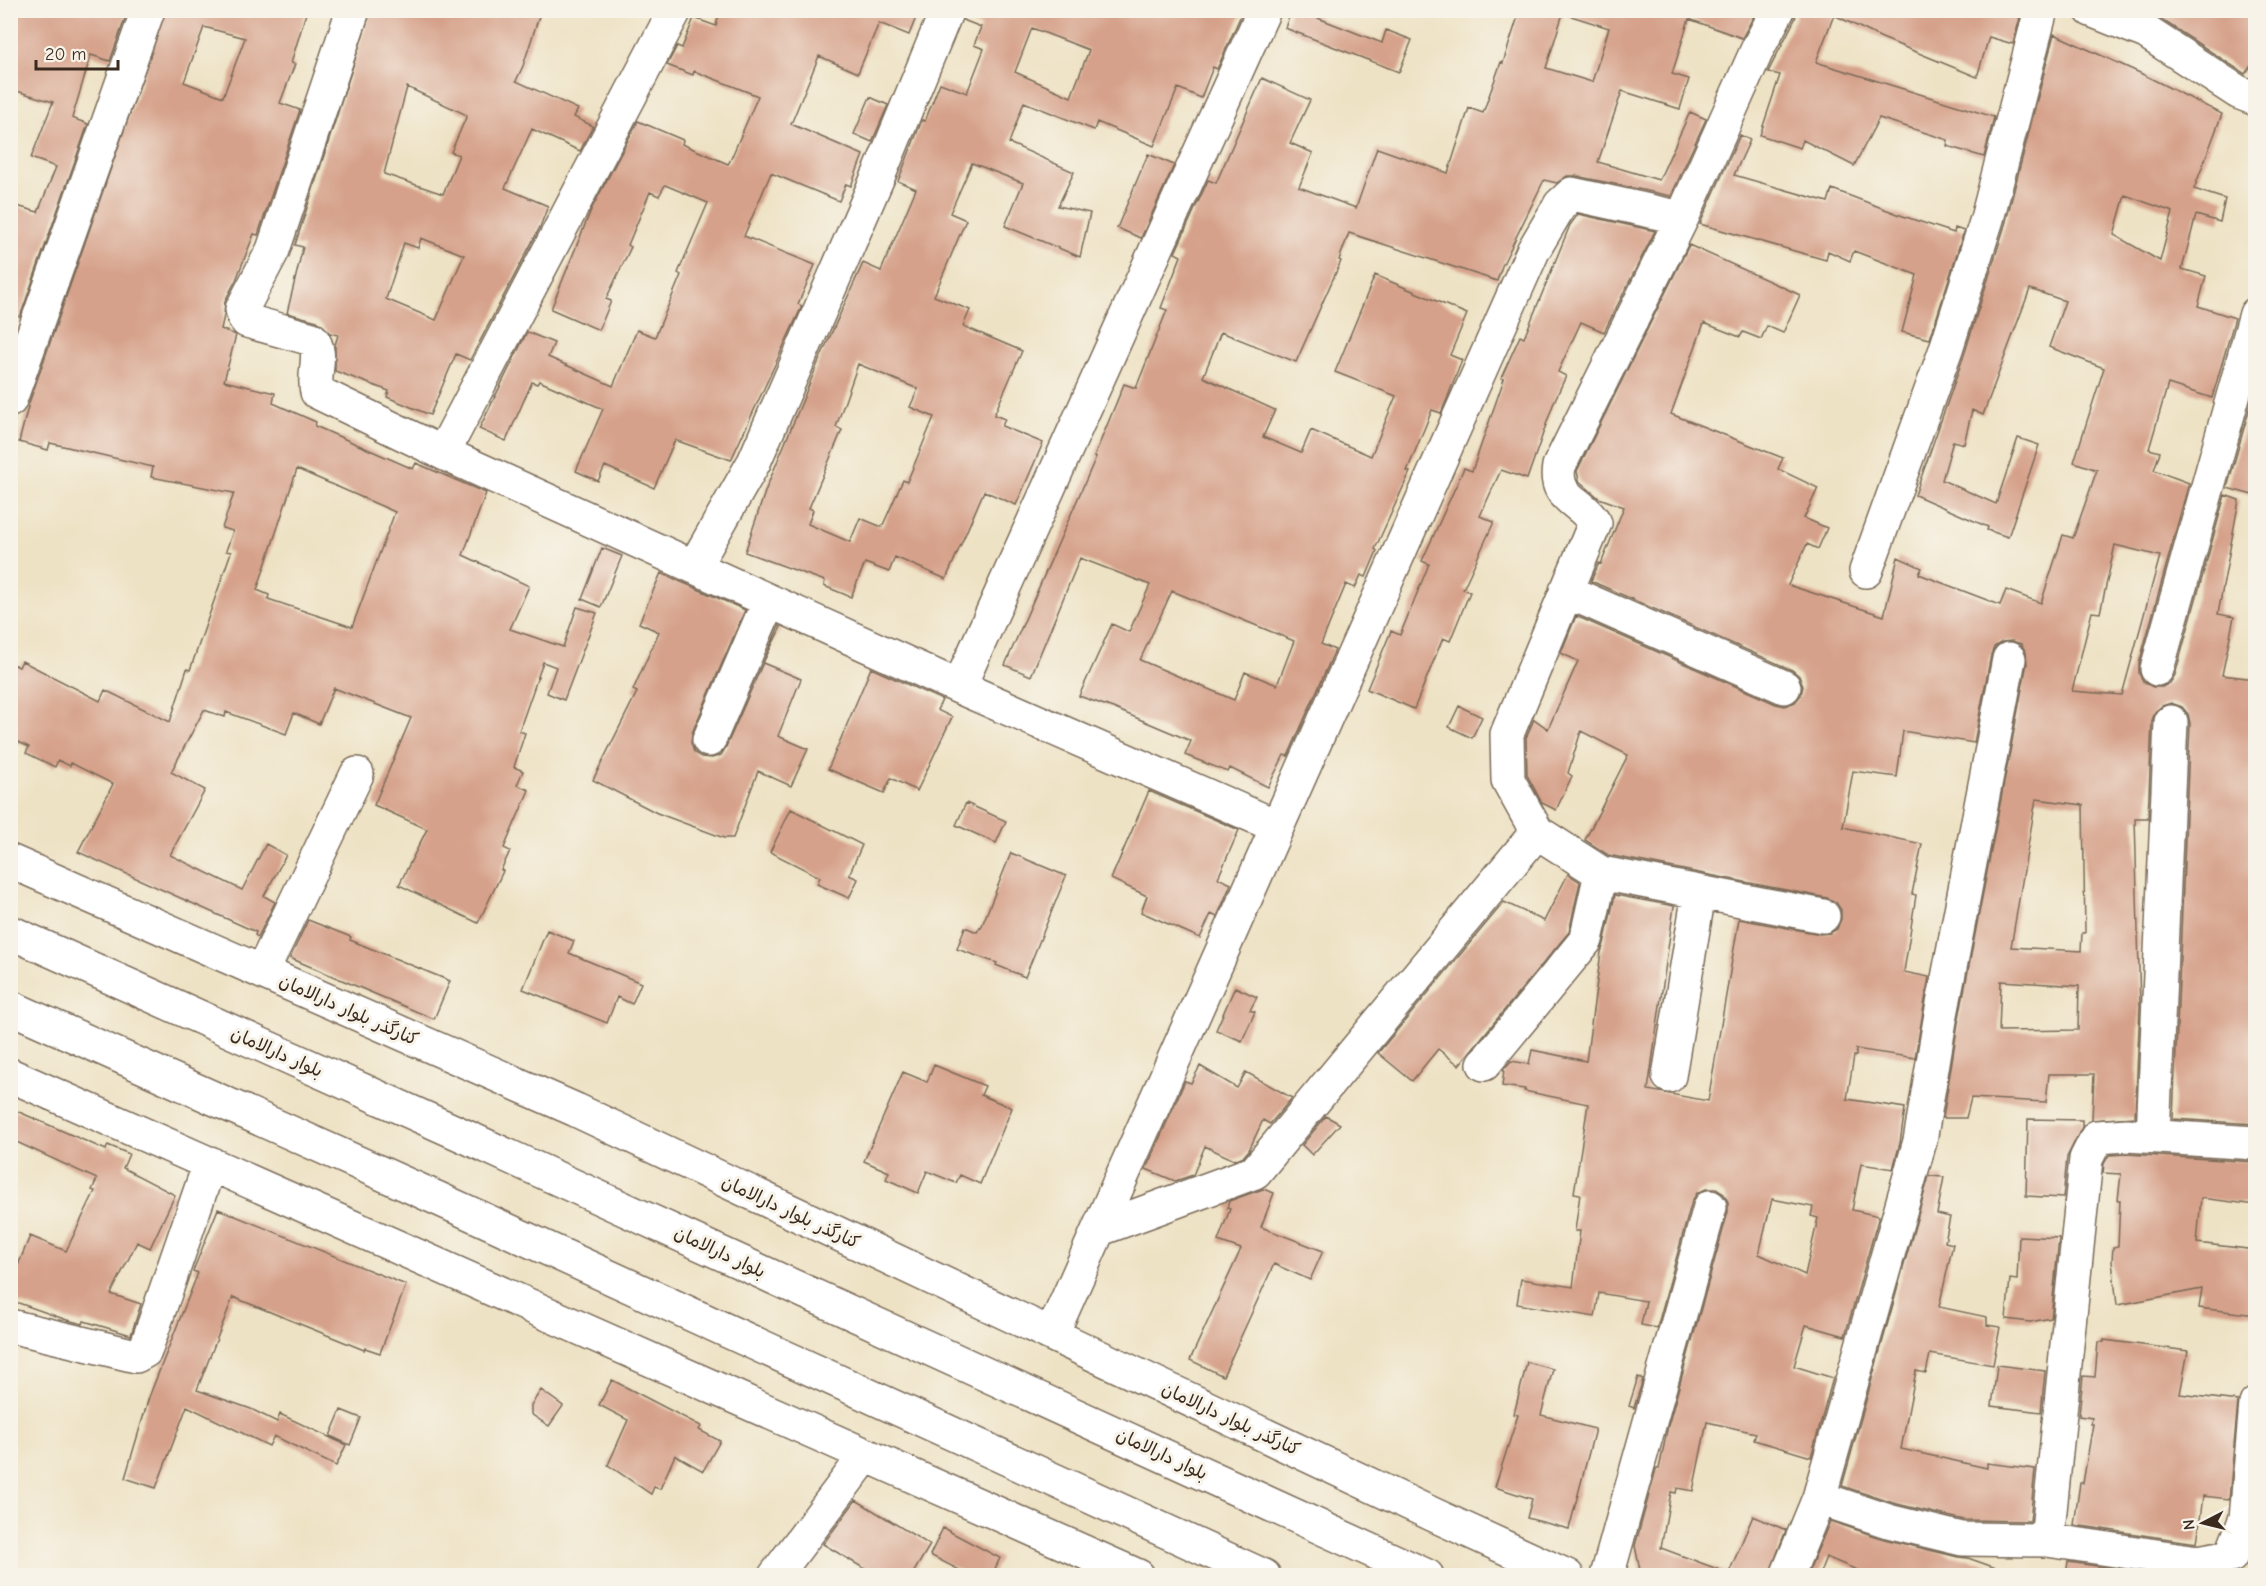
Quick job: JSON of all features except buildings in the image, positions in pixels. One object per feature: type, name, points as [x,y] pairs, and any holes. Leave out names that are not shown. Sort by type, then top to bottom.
[{"type":"street","points":[[10,400],[148,10]]},
{"type":"street","points":[[353,10],[273,250],[242,309],[247,321],[312,339],[317,345],[318,354],[315,384],[317,392],[443,453],[959,687],[1276,826]]},
{"type":"street","points":[[443,453],[675,10]]},
{"type":"street","points":[[694,567],[754,462],[881,170],[947,10]]},
{"type":"street","points":[[959,687],[1264,10]]},
{"type":"street","points":[[1778,10],[1758,48],[1682,218],[1558,466],[1557,478],[1561,492],[1589,512],[1595,523],[1507,734],[1508,780],[1537,832],[1601,873],[1823,916]]},
{"type":"street","points":[[1866,571],[1946,349],[1987,219],[2041,10]]},
{"type":"street","points":[[2091,10],[2153,21],[2250,88]]},
{"type":"street","points":[[1052,1334],[1533,251],[1560,205],[1572,194],[1682,218]]},
{"type":"street","points":[[2157,669],[2256,314]]},
{"type":"street","points":[[1566,591],[1784,687]]},
{"type":"street","points":[[709,740],[769,601]]},
{"type":"street","points":[[1787,1575],[1819,1498],[1920,1141],[1940,1020],[2009,659]]},
{"type":"street","points":[[2153,1136],[2171,722]]},
{"type":"street","points":[[262,972],[357,774]]},
{"type":"street","points":[[1100,1229],[1255,1172],[1537,832]]},
{"type":"street","name":"کنارگذر بلوار دارالامان","points":[[10,861],[576,1110],[1411,1504],[1567,1575]]},
{"type":"street","points":[[1484,1064],[1586,940],[1601,873]]},
{"type":"street","points":[[1669,1076],[1699,893]]},
{"type":"street","name":"بلوار دارالامان","points":[[10,932],[460,1134],[1427,1575]]},
{"type":"street","points":[[10,1007],[441,1200],[1264,1575]]},
{"type":"street","points":[[10,1075],[1138,1575]]},
{"type":"street","points":[[2047,1540],[2086,1159],[2097,1137],[2127,1135],[2256,1143]]},
{"type":"street","points":[[10,1326],[136,1356],[145,1351],[210,1163]]},
{"type":"street","points":[[1607,1575],[1710,1207]]},
{"type":"street","points":[[1819,1498],[1888,1521],[1962,1539],[2047,1540],[2198,1562],[2231,1556],[2246,1518],[2256,1404]]},
{"type":"street","points":[[775,1575],[866,1455]]}]
